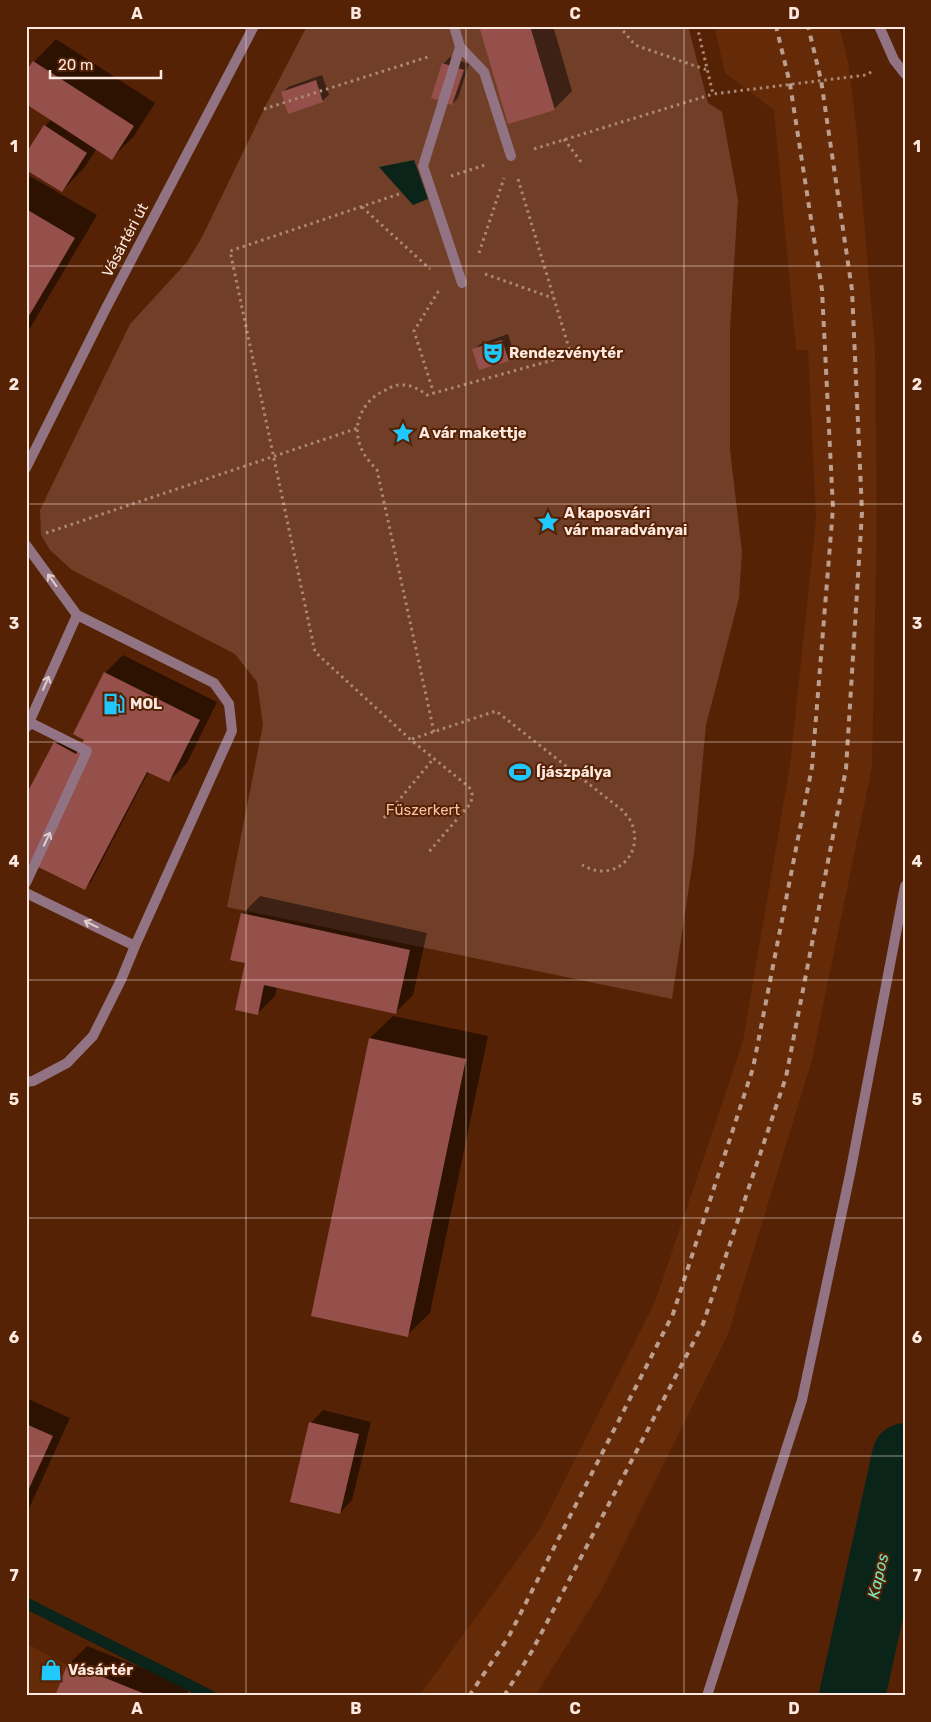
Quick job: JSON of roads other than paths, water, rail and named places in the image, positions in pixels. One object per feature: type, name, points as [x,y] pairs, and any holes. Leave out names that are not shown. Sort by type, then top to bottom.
[{"type":"street","name":"Vásártéri út","points":[[26,468],[105,310],[254,26]]},
{"type":"street","points":[[454,26],[460,47],[484,72],[511,156]]},
{"type":"street","points":[[879,26],[894,60],[905,74]]},
{"type":"street","points":[[460,47],[423,166],[462,283]]},
{"type":"street","points":[[26,545],[77,615],[214,683],[229,704],[232,731],[121,980],[93,1036],[67,1062],[33,1081],[26,1082]]},
{"type":"street","points":[[26,884],[87,751],[28,725],[77,615]]},
{"type":"street","points":[[707,1696],[802,1400],[850,1174],[905,886]]},
{"type":"street","points":[[26,893],[135,946]]},
{"type":"waterway","name":"Kapos","points":[[852,1696],[905,1456]]},
{"type":"waterway","points":[[26,1603],[211,1696]]},
{"type":"railway","points":[[469,1696],[508,1638],[673,1314],[753,1068],[812,767],[833,508],[822,290],[790,84],[776,26]]},
{"type":"railway","points":[[504,1696],[532,1651],[703,1324],[786,1077],[846,769],[862,512],[852,290],[821,80],[808,26]]},
{"type":"place","name":"Rendezvénytér","points":[[493,353]]},
{"type":"place","name":"A vár makettje","points":[[403,433]]},
{"type":"place","name":"A kaposvári vár maradványai","points":[[548,522]]},
{"type":"place","name":"MOL","points":[[114,704]]},
{"type":"place","name":"Íjászpálya","points":[[520,772]]},
{"type":"place","name":"Vásártér","points":[[51,1670]]},
{"type":"park label","name":"Fűszerkert","points":[[423,810]]}]
